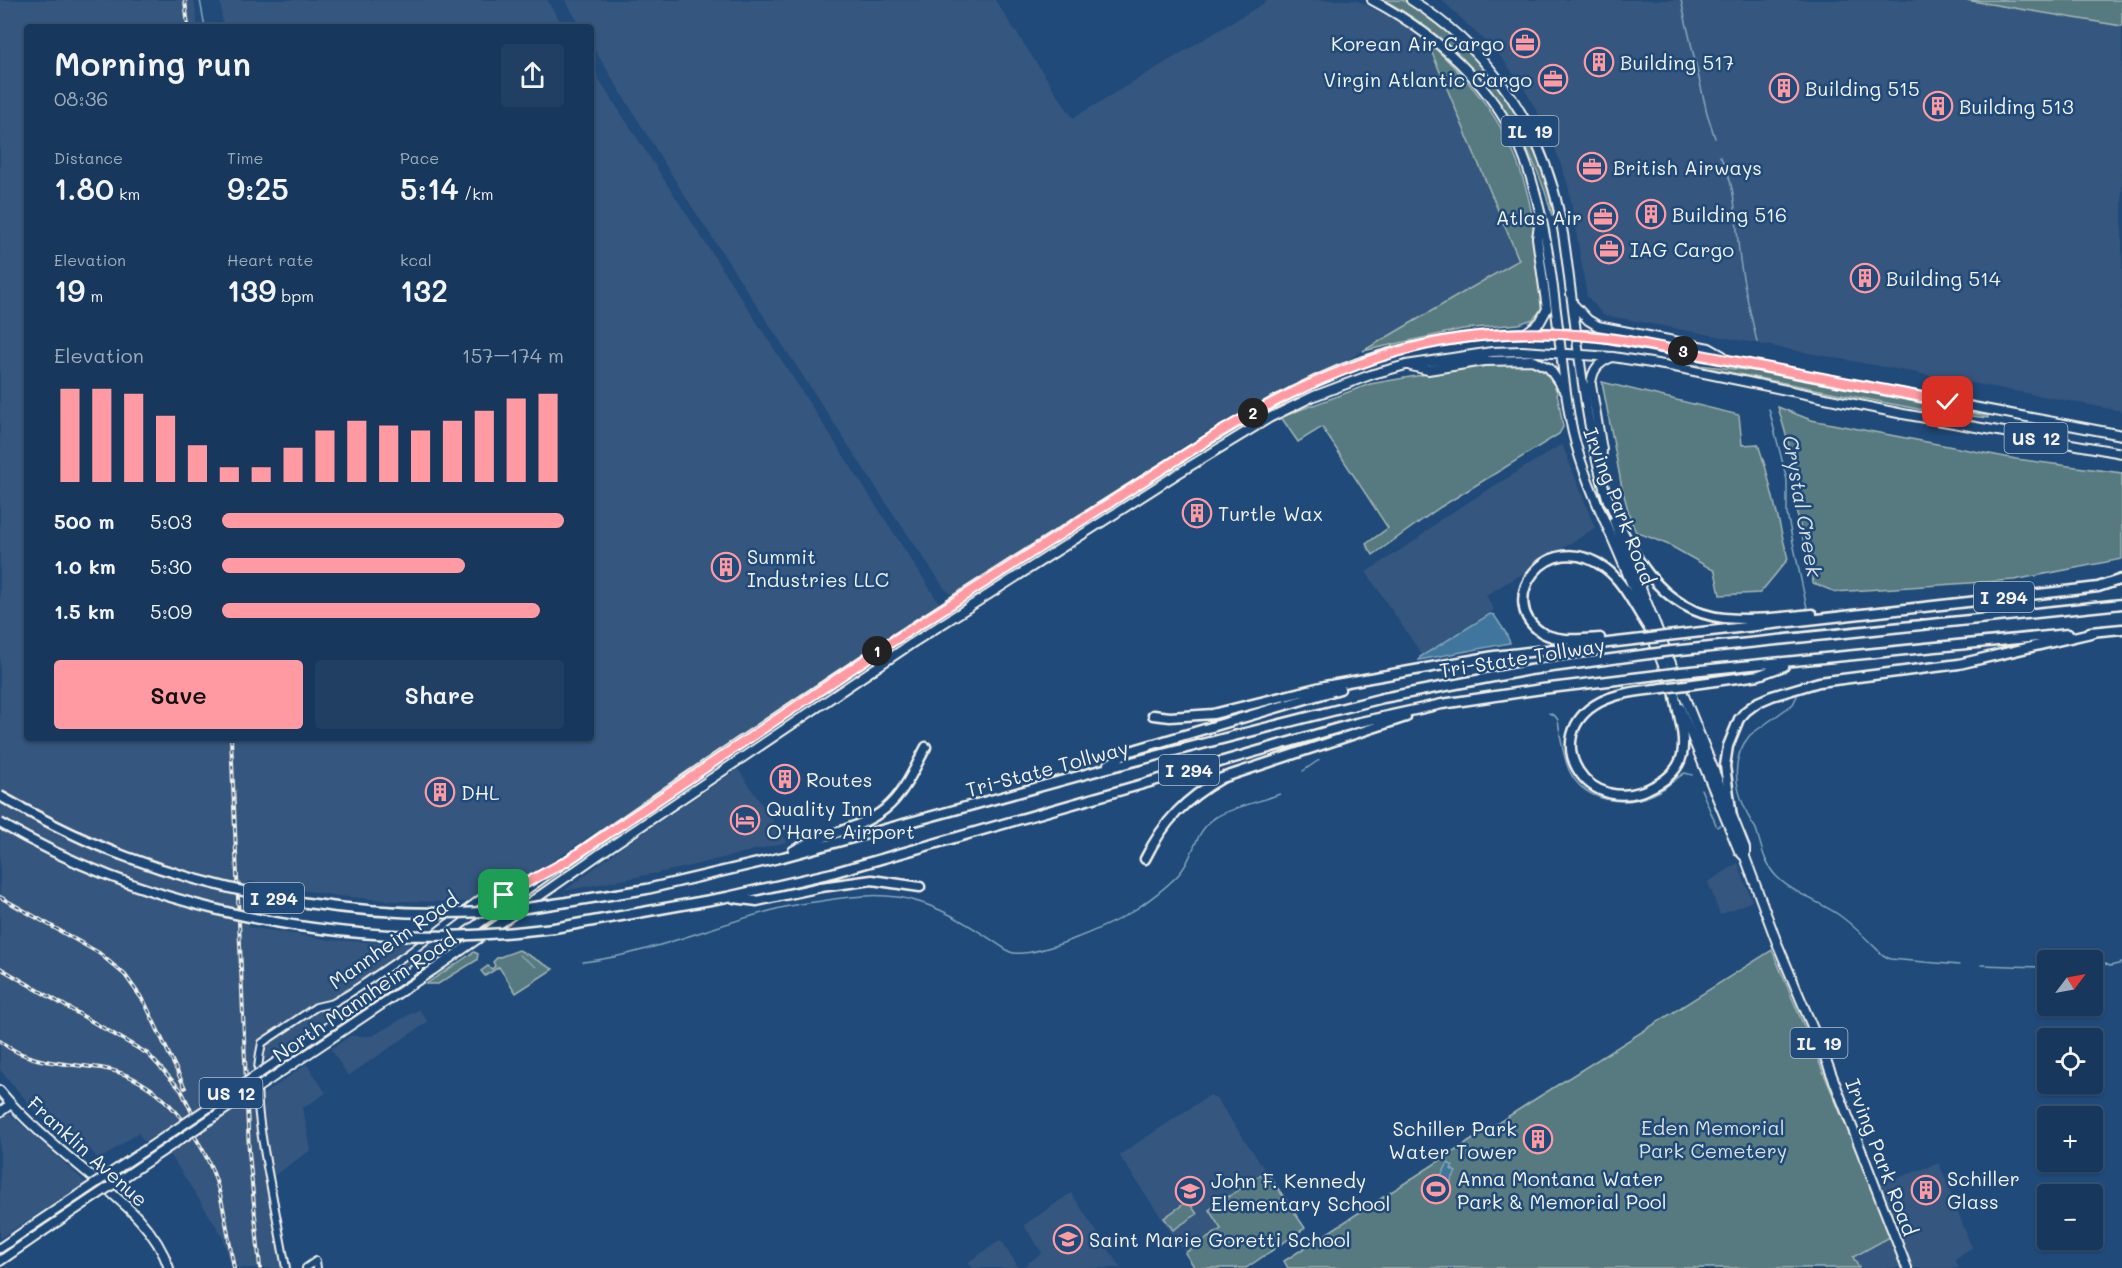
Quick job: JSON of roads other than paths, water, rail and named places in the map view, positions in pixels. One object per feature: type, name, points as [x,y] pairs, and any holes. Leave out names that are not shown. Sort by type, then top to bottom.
[{"type":"highway","points":[[1606,496],[1631,549],[1649,576],[1667,595],[1702,613],[1736,619],[1883,607],[1899,609]]},
{"type":"highway","points":[[1642,637],[1577,639],[1557,638],[1541,632],[1524,609],[1523,597],[1528,581],[1533,573],[1552,558],[1561,555],[1585,558],[1610,573],[1648,627]]},
{"type":"highway","name":"I 294","points":[[1104,769],[1127,752],[1372,679],[1494,656],[1642,637],[2065,591],[2122,581]]},
{"type":"highway","name":"Tri-State Tollway","points":[[0,796],[50,824],[126,857],[233,890],[354,909],[487,912],[647,889],[783,857],[1104,769],[1383,698],[1530,670],[1672,651],[2122,604]]},
{"type":"highway","name":"Tri-State Tollway","points":[[0,823],[62,855],[121,880],[180,899],[262,919],[339,930],[421,936],[473,935],[554,928],[727,897],[832,873],[1356,723],[1442,704],[1542,688],[1681,672],[2122,629]]},
{"type":"highway","points":[[1732,817],[1725,766],[1728,746],[1739,719],[1758,702],[1784,692],[1826,681],[1959,664],[2095,632]]},
{"type":"highway","points":[[1675,696],[1683,745],[1680,759],[1674,771],[1655,786],[1632,794],[1610,794],[1593,787],[1578,771],[1572,755],[1572,735],[1582,717],[1593,706],[1626,693],[1759,675],[1796,661]]},
{"type":"highway","points":[[1153,715],[1170,717],[1213,714],[1324,686],[1372,679]]},
{"type":"highway","points":[[1145,859],[1157,835],[1172,815],[1195,795],[1222,778],[1442,704]]},
{"type":"highway","points":[[783,857],[808,843],[848,829],[886,808],[900,791],[926,747]]},
{"type":"highway","points":[[727,897],[757,901],[821,887],[872,880],[920,887]]},
{"type":"main road","name":"Irving Park Road","points":[[1372,0],[1397,13],[1448,51],[1482,87],[1497,107],[1521,152],[1531,175],[1541,217],[1566,394],[1579,457],[1738,851],[1745,857]]},
{"type":"main road","name":"Irving Park Road","points":[[1411,0],[1448,26],[1481,57],[1500,80],[1523,117],[1544,160],[1553,188],[1566,253],[1580,354],[1606,496],[1619,534],[1745,848],[1745,857],[1777,943],[1824,1055],[1907,1268]]},
{"type":"main road","points":[[1525,332],[1540,322],[1547,309],[1537,238],[1541,217]]},
{"type":"main road","points":[[1573,304],[1588,320],[1598,326],[1709,348],[1729,360]]},
{"type":"main road","name":"US 12","points":[[1525,332],[1577,334],[1628,341],[2122,435]]},
{"type":"main road","name":"North Mannheim Road","points":[[0,1248],[430,959],[567,861],[947,605],[1217,434],[1267,404],[1355,364],[1402,349],[1455,339],[1525,332]]},
{"type":"main road","name":"US 12","points":[[1406,365],[1492,352],[1561,352],[1613,357],[1670,366],[1903,414],[2122,453]]},
{"type":"main road","points":[[1600,473],[1602,450],[1591,385],[1598,365],[1613,357]]},
{"type":"main road","points":[[1406,365],[1428,370],[1484,361],[1532,360],[1549,368],[1566,394]]},
{"type":"main road","name":"North Mannheim Road","points":[[0,1261],[434,970],[601,853],[954,616],[1269,418],[1339,386],[1406,365]]},
{"type":"main road","name":"Franklin Avenue","points":[[0,1091],[53,1144],[132,1211],[165,1254],[169,1268]]},
{"type":"main road","points":[[0,1112],[11,1104]]},
{"type":"street","name":"Mannheim Road","points":[[286,1268],[257,1101],[257,1065],[262,1043],[316,1007],[333,1003],[350,993],[409,953],[480,899],[492,895],[504,895],[567,861]]},
{"type":"street","name":"Mannheim Road","points":[[480,899],[495,899],[502,908]]},
{"type":"street","points":[[306,1268],[317,1264]]},
{"type":"waterway","points":[[200,0],[204,24]]},
{"type":"waterway","name":"Crystal Creek","points":[[1681,0],[1715,138]]},
{"type":"waterway","name":"Crystal Creek","points":[[1720,156],[1733,193],[1738,247],[1757,342]]},
{"type":"waterway","name":"Crystal Creek","points":[[1769,409],[1787,480],[1787,514],[1807,608]]},
{"type":"waterway","name":"Crystal Creek","points":[[1797,696],[1793,704],[1750,735],[1739,754],[1737,764],[1736,774],[1740,794],[1769,865],[1782,882],[1839,915],[1890,959],[1959,965]]},
{"type":"waterway","points":[[1549,713],[1558,720],[1563,752],[1569,770],[1576,781],[1595,796],[1618,801],[1643,798],[1658,792],[1685,773],[1692,775]]},
{"type":"waterway","points":[[1303,771],[1319,760]]},
{"type":"waterway","points":[[1701,789],[1717,827],[1720,825]]},
{"type":"waterway","points":[[583,962],[655,947],[785,907],[847,897],[872,896],[898,897],[934,907],[967,924],[1010,952],[1036,951],[1072,940],[1133,911],[1179,874],[1208,823],[1222,814],[1280,794]]},
{"type":"waterway","points":[[519,955],[536,967]]},
{"type":"waterway","name":"Crystal Creek","points":[[2103,963],[2110,966],[2122,963]]},
{"type":"waterway","name":"Crystal Creek","points":[[1981,965],[2037,967]]},
{"type":"railway","points":[[185,0],[188,24]]},
{"type":"railway","points":[[231,741],[249,1152],[260,1268]]},
{"type":"railway","points":[[0,897],[99,953],[125,975],[145,1003],[185,1088]]},
{"type":"railway","points":[[0,968],[148,1054],[181,1090],[201,1131]]},
{"type":"railway","points":[[0,1041],[11,1049],[35,1059],[101,1068],[122,1074],[142,1083],[160,1096],[191,1130],[212,1170],[224,1210],[234,1268]]},
{"type":"place","name":"Korean Air Cargo","points":[[1525,43]]},
{"type":"place","name":"Building 517","points":[[1599,62]]},
{"type":"place","name":"Virgin Atlantic Cargo","points":[[1553,79]]},
{"type":"place","name":"Building 515","points":[[1784,88]]},
{"type":"place","name":"Building 513","points":[[1938,106]]},
{"type":"place","name":"British Airways","points":[[1592,167]]},
{"type":"place","name":"Building 516","points":[[1651,214]]},
{"type":"place","name":"Atlas Air","points":[[1603,217]]},
{"type":"place","name":"IAG Cargo","points":[[1609,249]]},
{"type":"place","name":"Building 514","points":[[1865,278]]},
{"type":"place","name":"Turtle Wax","points":[[1197,513]]},
{"type":"place","name":"Summit Industries LLC","points":[[726,567]]},
{"type":"place","name":"Routes","points":[[785,779]]},
{"type":"place","name":"DHL","points":[[440,792]]},
{"type":"place","name":"Quality Inn O'Hare Airport","points":[[745,820]]},
{"type":"place","name":"Schiller Park Water Tower","points":[[1538,1139]]},
{"type":"place","name":"Anna Montana Water Park & Memorial Pool","points":[[1436,1189]]},
{"type":"place","name":"Schiller Glass","points":[[1926,1190]]},
{"type":"place","name":"John F. Kennedy Elementary School","points":[[1190,1191]]},
{"type":"place","name":"Saint Marie Goretti School","points":[[1068,1239]]},
{"type":"park label","name":"Eden Memorial Park Cemetery","points":[[1713,1138]]}]
